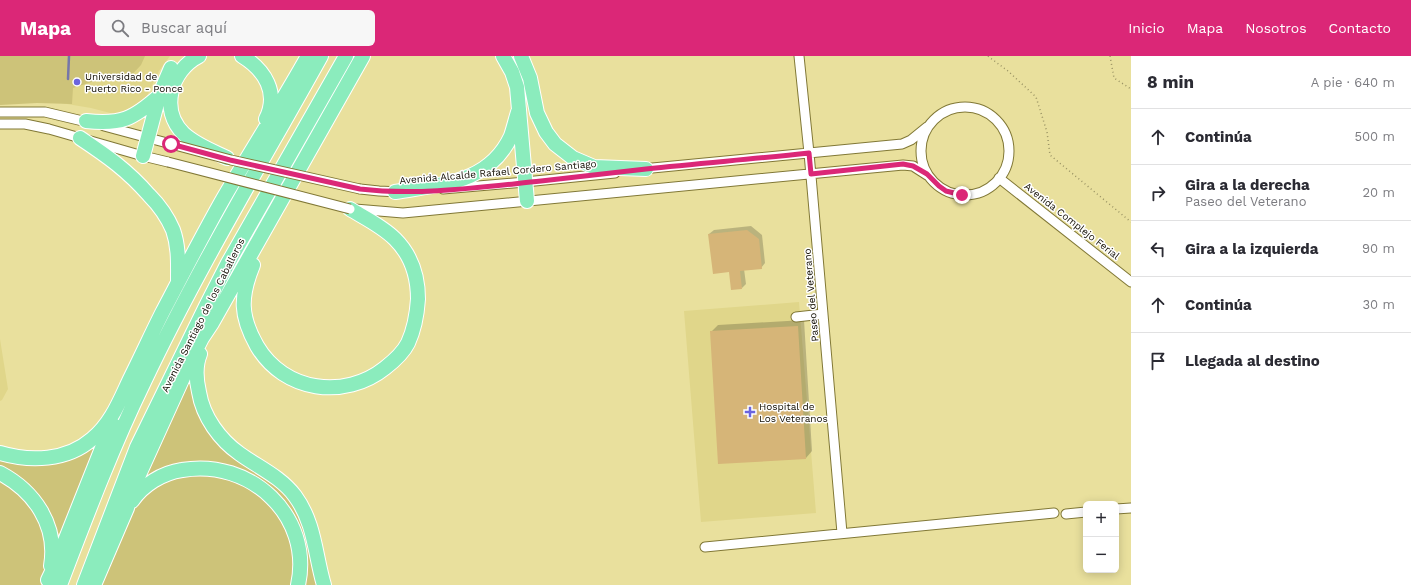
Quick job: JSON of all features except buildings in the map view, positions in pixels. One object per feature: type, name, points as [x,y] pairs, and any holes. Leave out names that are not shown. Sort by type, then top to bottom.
[{"type":"highway","points":[[143,156],[159,96],[170,70],[182,56]]},
{"type":"highway","points":[[199,56],[188,63],[178,74],[173,87],[171,101],[173,115],[180,129],[194,142],[230,160]]},
{"type":"highway","points":[[242,56],[253,63],[261,72],[267,82],[270,94],[269,113],[256,145]]},
{"type":"highway","points":[[0,453],[18,457],[35,458],[58,456],[70,452],[92,440],[114,413],[162,314],[223,199],[308,56]]},
{"type":"highway","name":"Avenida Santiago de los Caballeros","points":[[51,583],[88,511],[118,438],[144,382],[210,252],[321,56]]},
{"type":"highway","name":"Avenida Santiago de los Caballeros","points":[[84,585],[137,447],[206,306],[228,263],[346,56]]},
{"type":"highway","points":[[503,56],[515,79],[517,87],[527,201]]},
{"type":"highway","points":[[521,56],[530,78],[537,113],[546,132],[555,144],[573,158],[594,167],[646,169]]},
{"type":"highway","points":[[94,585],[127,508],[132,490],[202,338],[212,323],[363,57]]},
{"type":"highway","points":[[86,121],[104,123],[122,120],[138,113],[159,96]]},
{"type":"highway","points":[[395,192],[460,180],[486,168],[500,154],[506,144],[511,135],[519,109]]},
{"type":"highway","points":[[80,138],[128,172],[160,207],[173,231],[177,245],[178,284]]},
{"type":"highway","points":[[269,222],[262,247],[254,262],[244,292],[245,315],[253,338],[266,359],[292,379],[314,386],[338,387],[352,385],[373,377],[392,362],[408,343],[416,319],[418,288],[414,270],[404,250],[396,240],[377,224],[350,209]]},
{"type":"highway","points":[[212,323],[199,356],[196,369],[198,392],[203,408],[212,425],[225,442],[280,481],[295,497],[312,530],[324,585]]},
{"type":"highway","points":[[51,583],[111,426],[114,413]]},
{"type":"highway","points":[[127,508],[146,486],[160,477],[177,471],[213,468],[241,476],[269,495],[278,504],[290,523],[295,535],[300,556],[298,585]]},
{"type":"highway","points":[[0,472],[24,489],[43,514],[50,533],[52,550],[51,583]]},
{"type":"street","name":"Paseo del Veterano","points":[[799,56],[811,174],[842,533]]},
{"type":"street","points":[[0,124],[25,124],[49,129],[143,156],[350,209],[403,213],[903,164],[913,166],[927,174],[946,191],[962,195],[979,192],[993,184],[999,178],[1007,163],[1009,147],[1000,124],[987,113],[971,107],[954,108],[939,115],[927,127],[921,142],[920,151],[927,174]]},
{"type":"street","name":"Avenida Alcalde Rafael Cordero Santiago","points":[[0,112],[44,112],[86,121],[230,160],[360,189],[395,192],[454,189],[902,144],[911,140],[927,127]]},
{"type":"street","name":"Avenida Complejo Ferial","points":[[999,178],[1131,282]]},
{"type":"street","points":[[796,317],[823,314]]},
{"type":"street","points":[[1119,509],[1131,508]]},
{"type":"street","points":[[1066,514],[1083,512]]},
{"type":"street","points":[[705,547],[1054,513]]},
{"type":"path","points":[[988,56],[1008,71],[1036,97],[1047,132],[1050,154],[1131,222]]},
{"type":"path","points":[[1110,56],[1114,78],[1131,89]]},
{"type":"shaded area","name":"Universidad de Puerto Rico - Ponce","points":[[0,56],[170,56],[159,71],[146,98],[118,115],[91,108],[61,103]]},
{"type":"shaded area","name":"Universidad de Puerto Rico - Ponce","points":[[0,56],[145,56],[141,65],[127,80],[101,79],[73,88],[72,104],[37,103],[0,105]]},
{"type":"shaded area","name":"Hospital de Los Veteranos","points":[[799,302],[816,513],[701,522],[684,311]]},
{"type":"shaded area","points":[[0,339],[8,389],[0,401]]},
{"type":"shaded area","points":[[187,383],[192,385],[242,461],[288,496],[306,525],[319,585],[304,585],[304,543],[240,470],[152,478],[146,475]]},
{"type":"shaded area","points":[[91,447],[95,450],[62,534],[55,533],[0,467],[0,458]]},
{"type":"shaded area","points":[[185,474],[227,474],[272,503],[295,551],[293,585],[102,585],[130,512],[138,499],[162,482]]},
{"type":"shaded area","points":[[0,476],[15,485],[41,517],[48,563],[42,585],[0,585]]},
{"type":"waterway","points":[[68,79],[69,56]]},
{"type":"place","name":"Universidad de Puerto Rico - Ponce","points":[[77,82]]},
{"type":"place","name":"Hospital de Los Veteranos","points":[[750,412]]},
{"type":"route","points":[[171,144],[230,160],[360,189],[379,191],[395,192],[454,189],[809,153],[811,174],[903,164],[913,166],[927,174],[933,181],[946,191],[962,195]]}]
